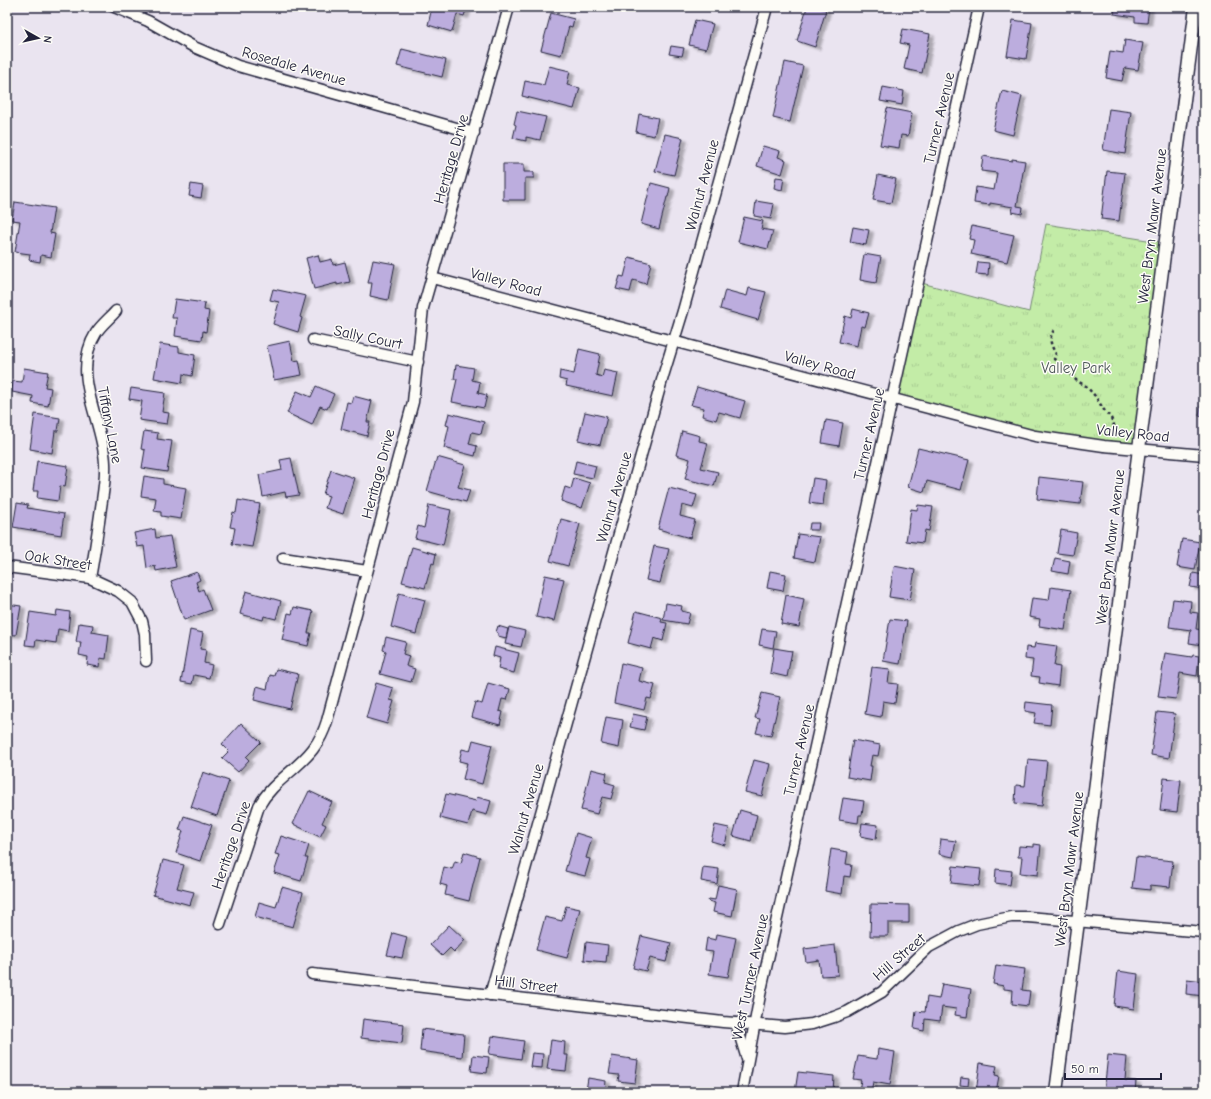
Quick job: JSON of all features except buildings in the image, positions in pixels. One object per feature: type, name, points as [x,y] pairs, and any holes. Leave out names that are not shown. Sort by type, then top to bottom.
[{"type":"street","name":"Rosedale Avenue","points":[[114,7],[148,21],[194,47],[238,66],[474,132]]},
{"type":"street","name":"Heritage Drive","points":[[220,924],[260,806],[270,790],[313,749],[324,730],[413,402],[423,308],[509,7]]},
{"type":"street","name":"Walnut Avenue","points":[[490,995],[767,7]]},
{"type":"street","name":"Turner Avenue","points":[[788,868],[979,7]]},
{"type":"street","name":"West Bryn Mawr Avenue","points":[[1056,1092],[1196,7]]},
{"type":"street","name":"Valley Road","points":[[432,278],[1036,436],[1139,450],[1204,455]]},
{"type":"street","name":"Tiffany Lane","points":[[90,578],[105,483],[105,462],[86,379],[85,365],[96,333],[116,311]]},
{"type":"street","name":"Sally Court","points":[[313,340],[418,362]]},
{"type":"street","points":[[283,558],[367,571]]},
{"type":"street","name":"Oak Street","points":[[7,567],[90,578],[118,591],[132,602],[142,620],[145,634],[146,661]]},
{"type":"street","name":"West Turner Avenue","points":[[742,1092],[760,995],[788,868]]},
{"type":"street","name":"Hill Street","points":[[312,974],[736,1023],[785,1027],[812,1024],[847,1012],[882,992],[929,948],[959,931],[977,924],[1011,917],[1028,917],[1204,932]]},
{"type":"street","points":[[736,1023],[748,1061]]},
{"type":"path","points":[[1054,330],[1051,335],[1050,344],[1056,354],[1054,358],[1078,381],[1086,386],[1095,396],[1098,403],[1111,418],[1114,425],[1114,433]]},
{"type":"green space","name":"Valley Park","points":[[1046,224],[1166,243],[1139,450],[1035,436],[892,399],[918,282],[1029,312]]}]
